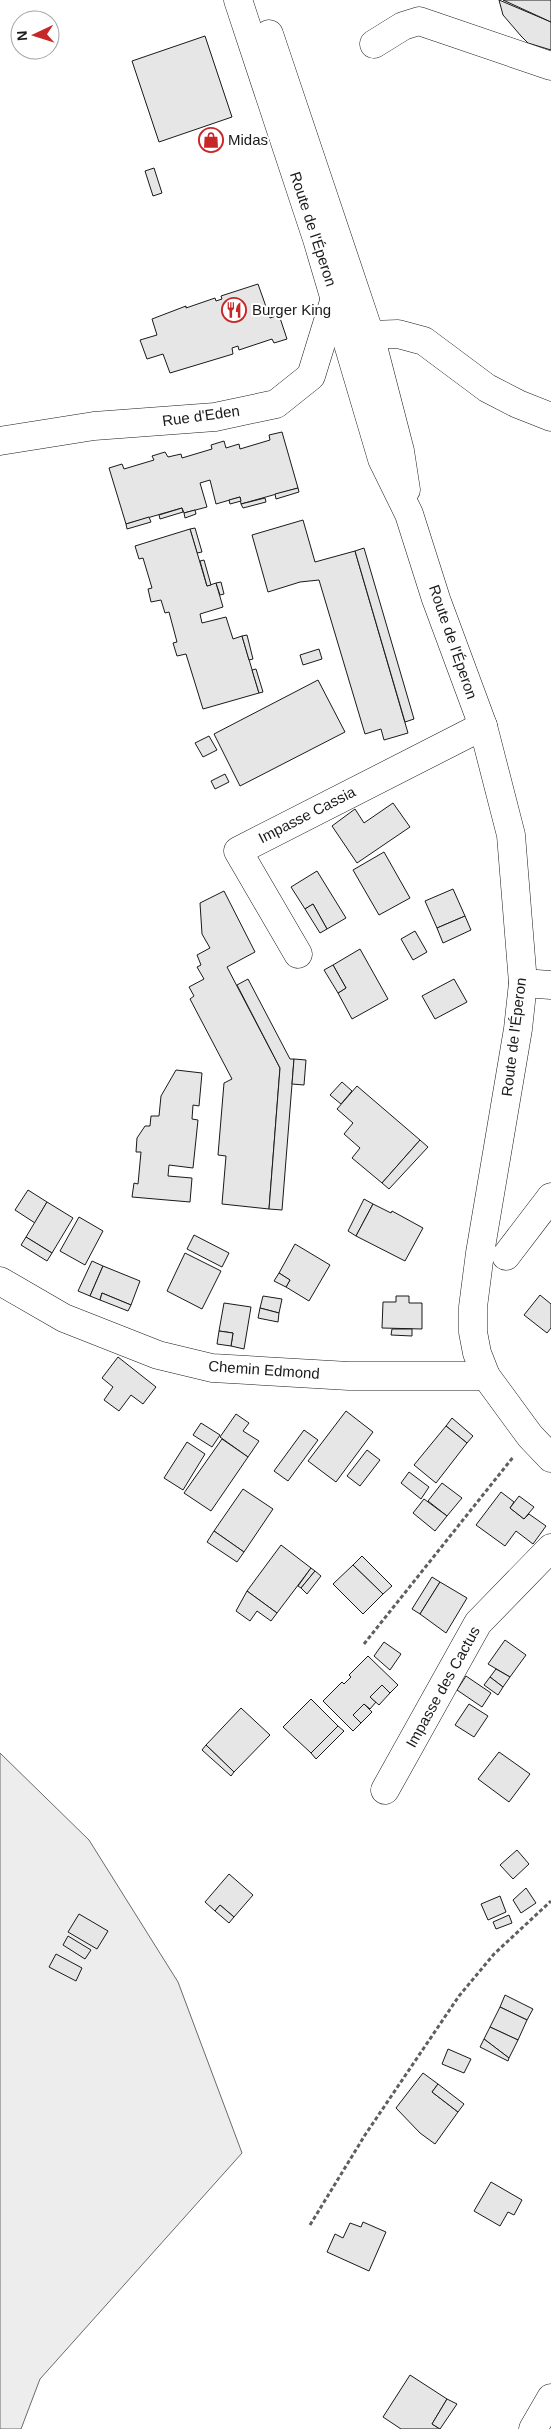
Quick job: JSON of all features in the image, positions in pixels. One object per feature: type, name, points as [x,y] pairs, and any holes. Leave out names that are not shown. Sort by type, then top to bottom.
[{"type":"main road","name":"Route de l'Éperon","points":[[238,0],[317,239],[382,460],[409,514],[436,599],[483,726],[511,835],[523,983],[518,1029],[473,1307],[473,1332],[477,1353],[486,1376],[530,1436],[551,1458]]},
{"type":"main road","name":"Route de l'Éperon","points":[[258,0],[370,335],[400,451],[409,514]]},
{"type":"main road","points":[[374,44],[403,26],[415,11],[551,66]]},
{"type":"main road","points":[[317,239],[333,259],[356,329],[370,335],[398,334],[424,341],[488,388],[518,404],[551,417]]},
{"type":"main road","name":"Rue d'Eden","points":[[0,441],[94,426],[216,417],[276,404],[311,376],[334,298]]},
{"type":"main road","name":"Impasse Cassia","points":[[298,954],[238,851],[483,726]]},
{"type":"main road","points":[[523,983],[551,985]]},
{"type":"main road","points":[[506,1256],[551,1196]]},
{"type":"main road","name":"Chemin Edmond","points":[[0,1281],[73,1321],[158,1355],[212,1368],[349,1376],[486,1376]]},
{"type":"main road","name":"Impasse des Cactus","points":[[386,1790],[478,1623],[551,1548]]},
{"type":"main road","points":[[533,2429],[551,2398]]},
{"type":"path","points":[[364,1644],[530,1436]]},
{"type":"path","points":[[310,2225],[365,2135],[459,1996],[494,1954],[551,1901]]},
{"type":"shaded area","points":[[0,1753],[89,1840],[178,1982],[242,2153],[40,2379],[21,2429],[0,2429]]},
{"type":"building","points":[[499,0],[551,22],[551,50],[528,43],[503,15]]},
{"type":"building","points":[[503,0],[551,0],[551,22]]},
{"type":"building","points":[[205,36],[232,117],[159,142],[132,61]]},
{"type":"building","points":[[154,168],[162,193],[153,196],[145,171]]},
{"type":"building","points":[[258,284],[270,318],[279,315],[287,339],[274,343],[272,339],[239,350],[238,346],[232,348],[233,354],[170,373],[163,354],[147,359],[140,340],[157,335],[152,319],[186,306],[186,308],[215,298],[216,301],[222,299],[221,296]]},
{"type":"building","points":[[282,432],[298,488],[241,504],[240,497],[216,504],[210,480],[200,483],[207,507],[184,513],[182,508],[126,524],[109,468],[122,464],[124,469],[154,460],[152,456],[165,452],[168,457],[181,454],[182,458],[212,449],[211,445],[224,441],[226,448],[239,444],[240,449],[270,440],[269,435]]},
{"type":"building","points":[[298,488],[299,492],[276,499],[275,494]]},
{"type":"building","points":[[240,497],[241,501],[230,504],[229,500]]},
{"type":"building","points":[[265,498],[266,502],[243,508],[241,504]]},
{"type":"building","points":[[182,508],[183,512],[160,519],[159,515]]},
{"type":"building","points":[[195,510],[196,514],[185,518],[184,513]]},
{"type":"building","points":[[149,517],[151,522],[127,529],[126,524]]},
{"type":"building","points":[[303,520],[315,562],[355,551],[408,733],[384,740],[381,729],[365,734],[319,580],[300,582],[268,592],[252,535]]},
{"type":"building","points":[[195,528],[202,552],[197,553],[190,529]]},
{"type":"building","points":[[190,529],[207,586],[216,583],[223,607],[200,614],[202,623],[226,617],[233,639],[242,636],[259,693],[203,709],[186,654],[177,656],[173,643],[177,642],[169,612],[165,613],[161,600],[151,602],[148,589],[152,588],[143,558],[139,559],[135,546]]},
{"type":"building","points":[[364,548],[414,719],[405,722],[355,551]]},
{"type":"building","points":[[204,560],[211,585],[207,586],[200,561]]},
{"type":"building","points":[[221,582],[224,594],[220,595],[216,583]]},
{"type":"building","points":[[247,635],[253,659],[249,660],[242,636]]},
{"type":"building","points":[[319,649],[322,659],[303,665],[300,655]]},
{"type":"building","points":[[256,669],[263,692],[259,693],[252,670]]},
{"type":"building","points":[[318,680],[345,732],[240,786],[214,734]]},
{"type":"building","points":[[209,736],[217,750],[203,757],[195,743]]},
{"type":"building","points":[[225,774],[229,782],[215,789],[211,781]]},
{"type":"building","points":[[393,803],[410,827],[357,863],[332,826],[355,809],[364,823]]},
{"type":"building","points":[[384,852],[410,898],[379,915],[353,870]]},
{"type":"building","points":[[317,871],[346,918],[327,929],[313,904],[305,909],[291,887]]},
{"type":"building","points":[[453,889],[465,916],[437,928],[425,901]]},
{"type":"building","points":[[224,891],[255,952],[227,967],[280,1068],[269,1209],[222,1204],[226,1156],[218,1155],[224,1083],[232,1079],[190,999],[194,996],[189,987],[204,979],[197,967],[201,965],[197,955],[210,948],[202,934],[200,903]]},
{"type":"building","points":[[313,904],[327,929],[320,933],[305,909]]},
{"type":"building","points":[[465,916],[471,930],[443,943],[437,928]]},
{"type":"building","points":[[415,931],[427,952],[413,960],[401,939]]},
{"type":"building","points":[[360,949],[388,999],[352,1019],[338,993],[346,988],[333,965]]},
{"type":"building","points":[[333,965],[346,988],[338,993],[324,970]]},
{"type":"building","points":[[248,979],[290,1059],[294,1059],[282,1210],[269,1209],[280,1068],[237,985]]},
{"type":"building","points":[[454,979],[467,1002],[435,1019],[422,996]]},
{"type":"building","points":[[294,1059],[306,1060],[304,1085],[292,1084]]},
{"type":"building","points":[[176,1070],[202,1073],[199,1106],[193,1105],[192,1119],[198,1120],[193,1168],[169,1165],[168,1176],[192,1178],[190,1202],[132,1197],[134,1183],[138,1184],[141,1152],[136,1152],[137,1138],[145,1126],[150,1126],[151,1116],[159,1116],[161,1096]]},
{"type":"building","points":[[342,1082],[352,1091],[341,1104],[330,1095]]},
{"type":"building","points":[[357,1086],[420,1140],[382,1183],[352,1158],[360,1148],[344,1134],[353,1123],[337,1109]]},
{"type":"building","points":[[420,1140],[428,1147],[389,1189],[382,1183]]},
{"type":"building","points":[[28,1190],[47,1202],[35,1223],[15,1210]]},
{"type":"building","points":[[364,1199],[373,1204],[356,1236],[348,1231]]},
{"type":"building","points":[[47,1202],[73,1218],[52,1253],[26,1237]]},
{"type":"building","points":[[373,1204],[391,1213],[392,1211],[423,1228],[405,1261],[356,1236]]},
{"type":"building","points":[[79,1217],[103,1231],[85,1265],[60,1251]]},
{"type":"building","points":[[194,1235],[229,1253],[222,1267],[187,1249]]},
{"type":"building","points":[[26,1237],[52,1253],[47,1261],[21,1245]]},
{"type":"building","points":[[295,1244],[330,1265],[309,1301],[286,1287],[290,1280],[279,1273]]},
{"type":"building","points":[[185,1253],[221,1271],[202,1309],[167,1291]]},
{"type":"building","points":[[92,1261],[103,1266],[90,1296],[78,1291]]},
{"type":"building","points":[[103,1266],[140,1281],[131,1305],[102,1293],[100,1300],[90,1296]]},
{"type":"building","points":[[279,1273],[290,1280],[286,1287],[274,1281]]},
{"type":"building","points":[[102,1293],[131,1305],[128,1311],[100,1300]]},
{"type":"building","points":[[540,1295],[551,1304],[551,1328],[547,1333],[524,1315]]},
{"type":"building","points":[[263,1296],[282,1299],[279,1313],[260,1308]]},
{"type":"building","points":[[396,1296],[409,1296],[409,1303],[422,1303],[422,1329],[382,1328],[383,1302],[396,1302]]},
{"type":"building","points":[[224,1303],[251,1307],[244,1349],[231,1346],[233,1333],[219,1331]]},
{"type":"building","points":[[260,1308],[279,1313],[278,1322],[258,1318]]},
{"type":"building","points":[[392,1329],[412,1329],[412,1336],[391,1335]]},
{"type":"building","points":[[219,1331],[233,1333],[231,1346],[217,1344]]},
{"type":"building","points":[[118,1357],[156,1387],[143,1404],[131,1395],[119,1411],[104,1400],[113,1387],[102,1378]]},
{"type":"building","points":[[346,1411],[373,1432],[336,1482],[308,1461]]},
{"type":"building","points":[[236,1414],[249,1423],[243,1431],[259,1441],[248,1457],[220,1437]]},
{"type":"building","points":[[452,1418],[473,1436],[467,1443],[446,1426]]},
{"type":"building","points":[[201,1423],[220,1435],[212,1447],[193,1435]]},
{"type":"building","points":[[446,1426],[467,1443],[436,1483],[414,1465]]},
{"type":"building","points":[[304,1430],[318,1440],[288,1481],[274,1471]]},
{"type":"building","points":[[222,1439],[248,1457],[211,1511],[184,1493]]},
{"type":"building","points":[[187,1442],[205,1454],[183,1490],[164,1478]]},
{"type":"building","points":[[367,1450],[380,1460],[360,1486],[347,1476]]},
{"type":"building","points":[[409,1472],[429,1487],[421,1499],[401,1483]]},
{"type":"building","points":[[442,1483],[462,1498],[447,1516],[428,1501]]},
{"type":"building","points":[[243,1489],[273,1509],[244,1552],[214,1531]]},
{"type":"building","points":[[501,1492],[514,1502],[510,1508],[524,1519],[529,1514],[546,1526],[533,1544],[516,1531],[505,1546],[476,1525]]},
{"type":"building","points":[[519,1496],[534,1507],[524,1519],[510,1508]]},
{"type":"building","points":[[424,1499],[447,1516],[435,1531],[413,1513]]},
{"type":"building","points":[[214,1531],[244,1552],[237,1562],[207,1542]]},
{"type":"building","points":[[281,1545],[311,1568],[277,1613],[247,1591]]},
{"type":"building","points":[[362,1556],[392,1586],[383,1594],[353,1565]]},
{"type":"building","points":[[353,1565],[383,1594],[363,1614],[333,1584]]},
{"type":"building","points":[[311,1568],[315,1571],[301,1588],[298,1586]]},
{"type":"building","points":[[315,1571],[321,1576],[307,1594],[301,1588]]},
{"type":"building","points":[[432,1577],[440,1582],[420,1614],[412,1609]]},
{"type":"building","points":[[440,1582],[467,1598],[446,1633],[420,1614]]},
{"type":"building","points":[[247,1591],[277,1613],[271,1621],[257,1611],[250,1621],[236,1611]]},
{"type":"building","points":[[505,1640],[526,1655],[510,1677],[488,1664]]},
{"type":"building","points":[[384,1642],[401,1654],[390,1670],[374,1656]]},
{"type":"building","points":[[368,1656],[398,1685],[390,1693],[382,1685],[370,1697],[376,1702],[370,1709],[364,1704],[353,1715],[361,1723],[353,1731],[323,1701],[342,1682],[344,1684],[351,1677],[349,1675]]},
{"type":"building","points":[[496,1669],[510,1677],[503,1687],[490,1677]]},
{"type":"building","points":[[466,1676],[491,1693],[482,1707],[457,1690]]},
{"type":"building","points":[[490,1677],[503,1687],[498,1695],[484,1685]]},
{"type":"building","points":[[382,1685],[390,1693],[379,1705],[370,1697]]},
{"type":"building","points":[[311,1699],[338,1726],[311,1753],[283,1727]]},
{"type":"building","points":[[364,1704],[372,1712],[361,1723],[353,1715]]},
{"type":"building","points":[[469,1704],[488,1716],[474,1737],[455,1725]]},
{"type":"building","points":[[241,1708],[270,1735],[234,1772],[206,1745]]},
{"type":"building","points":[[338,1726],[344,1731],[316,1759],[311,1753]]},
{"type":"building","points":[[206,1745],[234,1772],[231,1776],[202,1750]]},
{"type":"building","points":[[499,1752],[530,1774],[509,1802],[478,1779]]},
{"type":"building","points":[[517,1850],[529,1864],[513,1879],[500,1865]]},
{"type":"building","points":[[229,1874],[253,1895],[234,1917],[220,1905],[215,1911],[205,1902]]},
{"type":"building","points":[[526,1888],[536,1903],[521,1913],[513,1900]]},
{"type":"building","points":[[500,1896],[506,1912],[488,1920],[481,1904]]},
{"type":"building","points":[[220,1905],[234,1917],[229,1923],[215,1911]]},
{"type":"building","points":[[79,1914],[108,1931],[97,1949],[68,1932]]},
{"type":"building","points":[[509,1915],[512,1923],[496,1929],[493,1922]]},
{"type":"building","points":[[68,1936],[91,1950],[85,1959],[63,1945]]},
{"type":"building","points":[[56,1954],[82,1968],[76,1981],[49,1967]]},
{"type":"building","points":[[505,1995],[533,2009],[527,2020],[500,2007]]},
{"type":"building","points":[[500,2007],[527,2020],[518,2040],[490,2027]]},
{"type":"building","points":[[490,2027],[518,2040],[509,2058],[484,2039]]},
{"type":"building","points":[[484,2039],[509,2058],[508,2061],[480,2047]]},
{"type":"building","points":[[448,2049],[471,2059],[464,2073],[442,2064]]},
{"type":"building","points":[[423,2073],[438,2084],[432,2092],[458,2112],[435,2144],[420,2133],[396,2108]]},
{"type":"building","points":[[438,2084],[464,2104],[458,2112],[432,2092]]},
{"type":"building","points":[[491,2182],[522,2200],[514,2215],[508,2212],[500,2226],[474,2211]]},
{"type":"building","points":[[363,2222],[386,2232],[369,2271],[327,2252],[335,2234],[343,2238],[350,2223],[361,2227]]},
{"type":"building","points":[[410,2375],[447,2399],[432,2424],[440,2429],[401,2429],[383,2417]]},
{"type":"building","points":[[447,2399],[457,2404],[440,2429],[432,2424]]},
{"type":"place","name":"Midas","points":[[211,140]]},
{"type":"place","name":"Burger King","points":[[234,310]]}]
